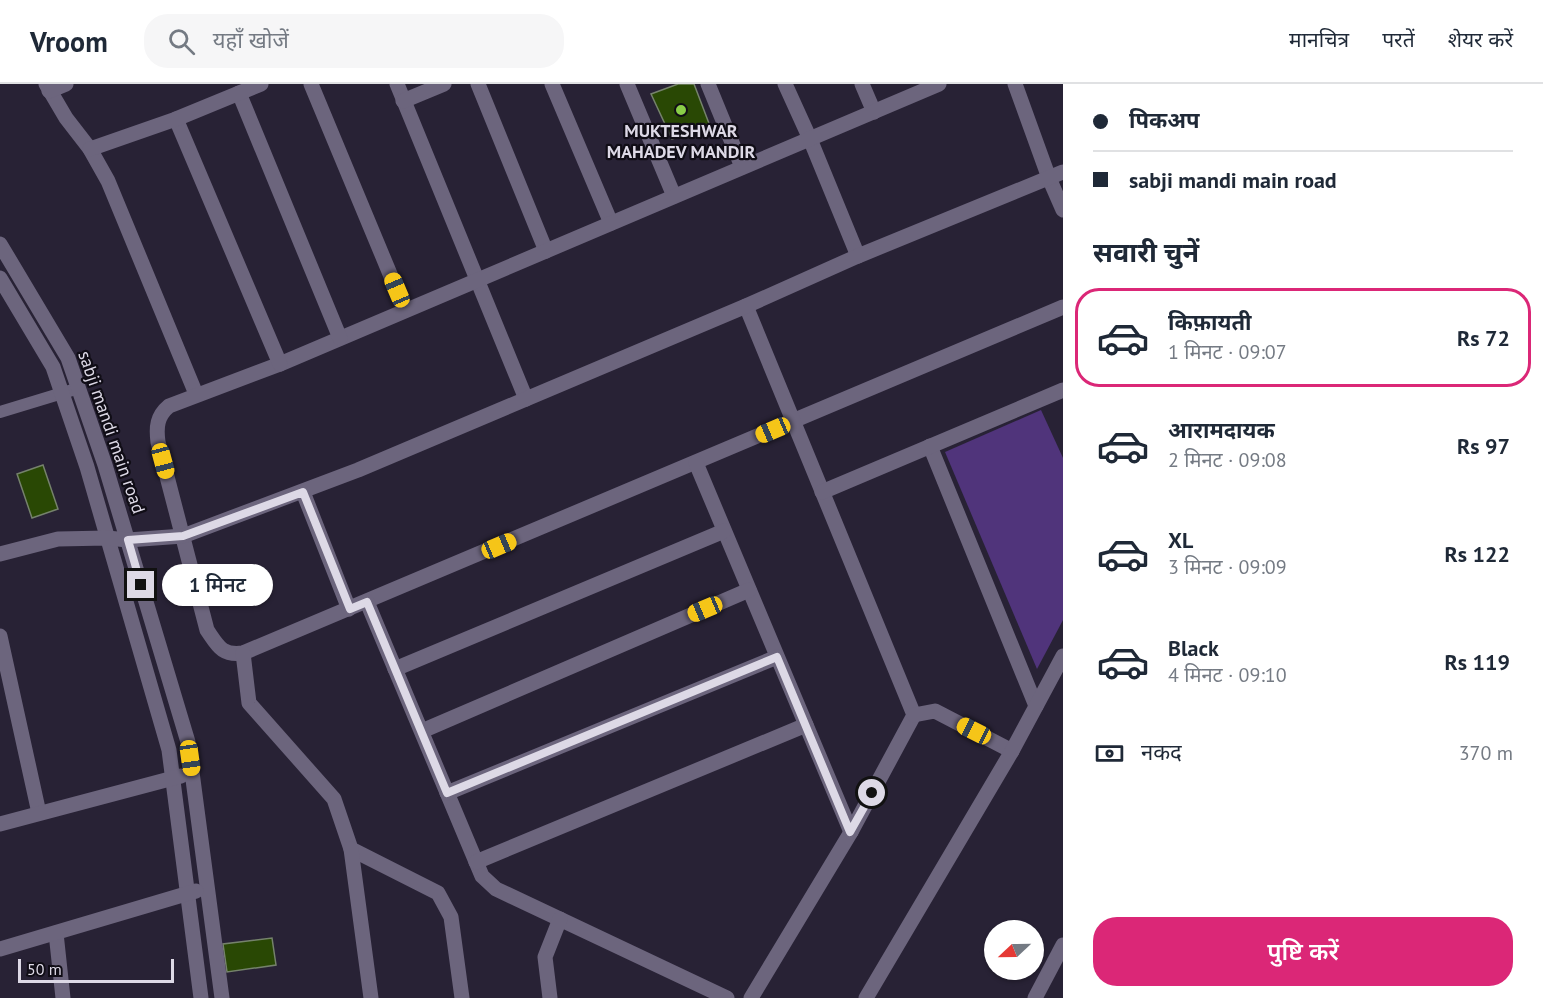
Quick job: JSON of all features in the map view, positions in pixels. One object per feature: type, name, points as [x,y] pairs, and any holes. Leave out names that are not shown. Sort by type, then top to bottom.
[{"type":"street","points":[[66,84],[48,87],[90,149],[108,181],[196,394]]},
{"type":"street","points":[[90,149],[176,119],[261,84]]},
{"type":"street","points":[[311,84],[405,310]]},
{"type":"street","points":[[397,84],[526,399]]},
{"type":"street","points":[[404,101],[444,84]]},
{"type":"street","points":[[478,84],[546,251]]},
{"type":"street","points":[[552,84],[611,223]]},
{"type":"street","points":[[627,84],[674,196]]},
{"type":"street","points":[[708,84],[742,167]]},
{"type":"street","points":[[785,84],[810,138],[858,256]]},
{"type":"street","points":[[862,84],[874,112]]},
{"type":"street","points":[[939,84],[279,364],[169,406],[161,413],[156,427],[158,442],[207,630],[219,648],[232,654],[243,653],[1063,307]]},
{"type":"street","points":[[1015,84],[1056,175],[1063,210]]},
{"type":"street","points":[[239,93],[340,338]]},
{"type":"street","points":[[176,119],[279,364]]},
{"type":"street","points":[[0,554],[58,539],[128,540],[183,536],[303,492],[746,306],[858,256],[1056,175]]},
{"type":"street","name":"sabji mandi main road","points":[[0,244],[68,357],[105,465],[188,742],[222,998]]},
{"type":"street","points":[[0,278],[53,368],[62,393],[87,467],[169,750],[201,998]]},
{"type":"street","points":[[746,306],[914,715]]},
{"type":"street","points":[[822,492],[1063,390]]},
{"type":"street","points":[[930,446],[1036,706]]},
{"type":"street","points":[[696,463],[850,832]]},
{"type":"street","points":[[303,492],[350,609]]},
{"type":"street","points":[[395,669],[724,531]]},
{"type":"street","points":[[422,732],[749,590]]},
{"type":"street","points":[[367,602],[482,876],[496,889],[727,998]]},
{"type":"street","points":[[0,636],[39,813]]},
{"type":"street","points":[[243,653],[249,703],[334,799],[351,849],[371,998]]},
{"type":"street","points":[[866,998],[1012,751],[1063,656]]},
{"type":"street","points":[[447,793],[777,657]]},
{"type":"street","points":[[914,715],[935,711],[1012,751]]},
{"type":"street","points":[[751,998],[850,832],[914,715]]},
{"type":"street","points":[[476,862],[806,725]]},
{"type":"street","points":[[0,824],[173,777],[193,775]]},
{"type":"street","points":[[351,849],[438,893],[452,918],[462,998]]},
{"type":"street","points":[[0,949],[207,887]]},
{"type":"street","points":[[550,998],[545,957],[560,919]]},
{"type":"street","points":[[56,933],[63,998]]},
{"type":"street","points":[[1035,998],[1063,945]]},
{"type":"lane","points":[[0,412],[79,388]]},
{"type":"shaded area","points":[[1041,410],[1063,458],[1063,620],[1037,669],[945,452]]},
{"type":"building","name":"MUKTESHWAR MAHADEV MANDIR","points":[[678,84],[694,84],[710,126],[672,139],[651,94]]},
{"type":"building","points":[[43,465],[58,509],[32,518],[17,474]]},
{"type":"building","points":[[272,938],[276,965],[227,972],[223,944]]},
{"type":"place","name":"MUKTESHWAR MAHADEV MANDIR","points":[[681,110]]},
{"type":"route","points":[[141,585],[128,540],[183,536],[303,492],[350,609],[367,602],[447,793],[777,657],[850,832],[872,793]]}]
